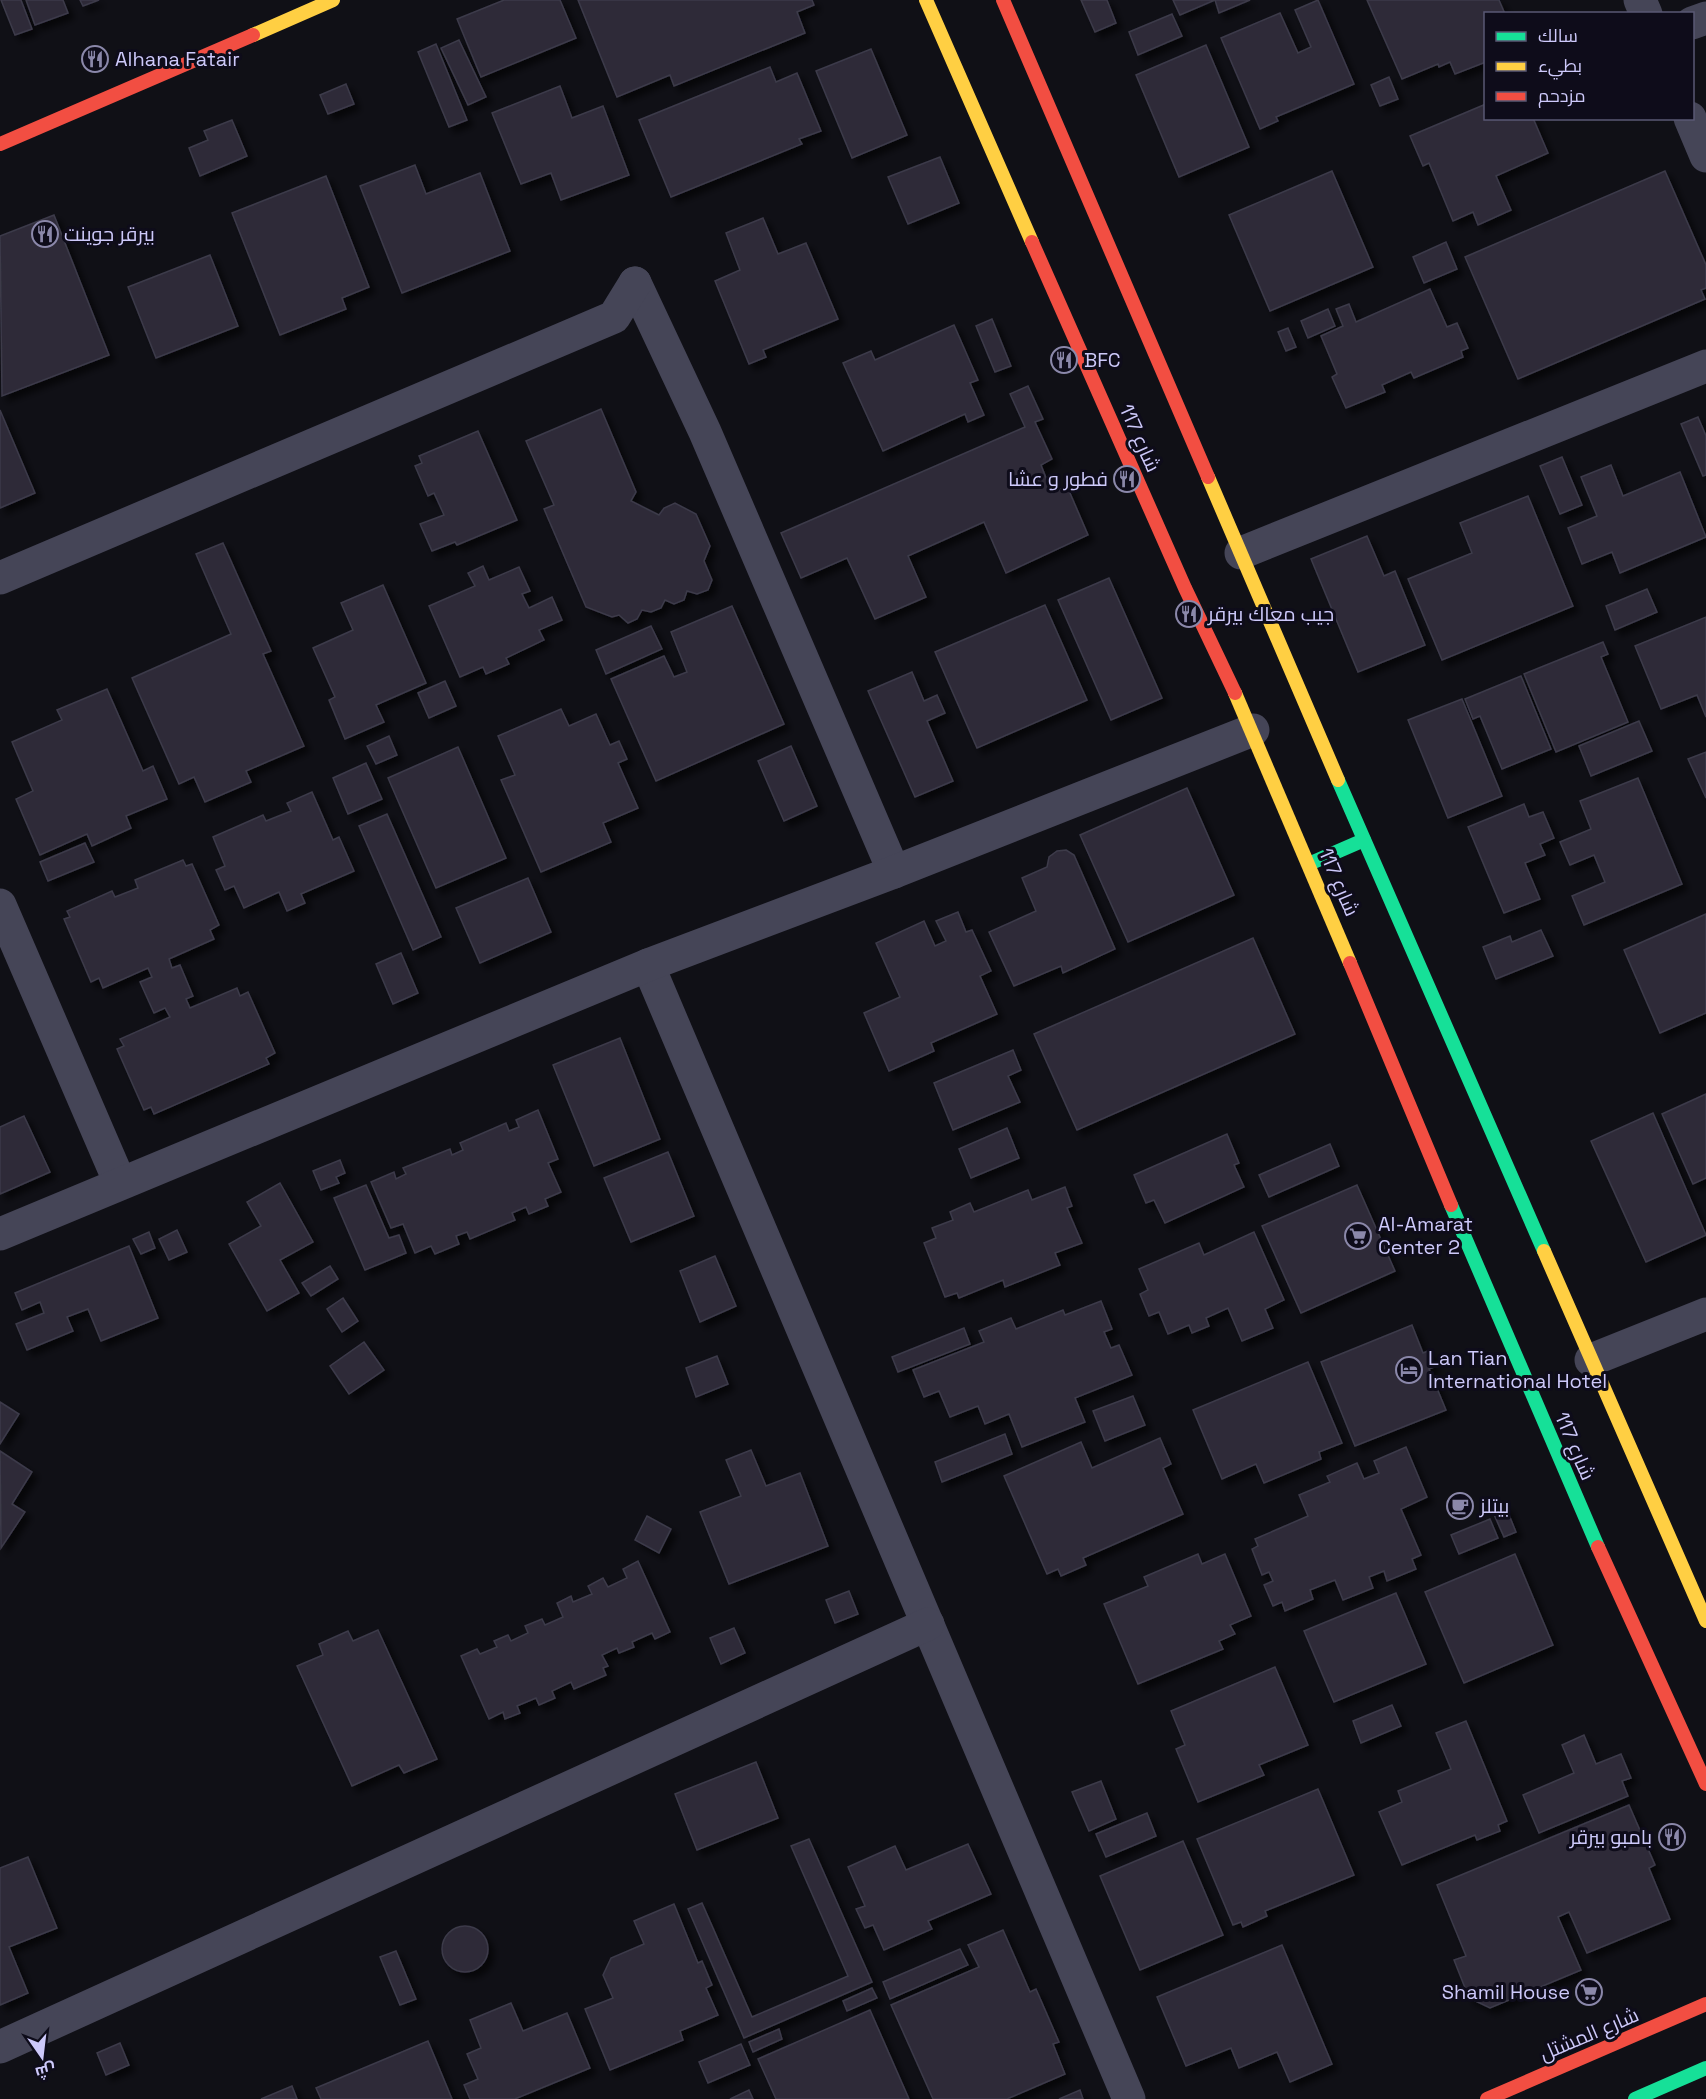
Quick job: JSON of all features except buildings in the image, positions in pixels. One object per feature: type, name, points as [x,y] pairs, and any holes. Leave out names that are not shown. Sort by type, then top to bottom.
[{"type":"street","points":[[0,144],[333,0]]},
{"type":"street","name":"شارع 117","points":[[926,0],[1185,588],[1253,730],[1311,863],[1526,1383],[1623,1606],[1706,1784]]},
{"type":"street","name":"شارع 117","points":[[1004,0],[1364,840],[1706,1621]]},
{"type":"street","points":[[1691,120],[1706,156]]},
{"type":"street","points":[[0,578],[615,317],[635,283],[705,432],[894,872]]},
{"type":"street","points":[[1242,553],[1706,366]]},
{"type":"street","points":[[0,1234],[648,965],[894,872],[1253,730]]},
{"type":"street","points":[[1311,863],[1364,840]]},
{"type":"street","points":[[0,905],[120,1184]]},
{"type":"street","points":[[648,965],[1129,2099]]},
{"type":"street","points":[[1591,1360],[1706,1314]]},
{"type":"street","points":[[0,2047],[928,1624]]},
{"type":"street","name":"شارع المشتل","points":[[1487,2099],[1706,2004]]},
{"type":"street","points":[[1635,2099],[1706,2068]]},
{"type":"traffic: fast","points":[[1338,780],[1544,1251]]},
{"type":"traffic: fast","points":[[1311,863],[1364,840]]},
{"type":"traffic: fast","points":[[1451,1205],[1598,1547]]},
{"type":"traffic: fast","points":[[1635,2099],[1706,2068]]},
{"type":"traffic: slow","points":[[253,35],[333,0]]},
{"type":"traffic: slow","points":[[926,0],[1032,242]]},
{"type":"traffic: slow","points":[[1208,477],[1338,780]]},
{"type":"traffic: slow","points":[[1235,693],[1350,963]]},
{"type":"traffic: slow","points":[[1544,1251],[1706,1621]]},
{"type":"traffic: jam","points":[[1003,0],[1208,477]]},
{"type":"traffic: jam","points":[[0,144],[253,35]]},
{"type":"traffic: jam","points":[[1032,242],[1185,588],[1235,693]]},
{"type":"traffic: jam","points":[[1350,963],[1451,1205]]},
{"type":"traffic: jam","points":[[1598,1547],[1706,1784]]},
{"type":"traffic: jam","points":[[1487,2099],[1706,2004]]},
{"type":"place","name":"Alhana Fatair","points":[[95,59]]},
{"type":"place","name":"بيرقر جوينت","points":[[45,234]]},
{"type":"place","name":"BFC","points":[[1064,360]]},
{"type":"place","name":"فطور و عشا","points":[[1127,479]]},
{"type":"place","name":"جيب معاك بيرقر","points":[[1189,614]]},
{"type":"place","name":"Al-Amarat Center 2","points":[[1358,1236]]},
{"type":"place","name":"Lan Tian International Hotel","points":[[1409,1370]]},
{"type":"place","name":"بيتلز","points":[[1460,1506]]},
{"type":"place","name":"بامبو بيرقر","points":[[1672,1837]]},
{"type":"place","name":"Shamil House","points":[[1589,1992]]}]
